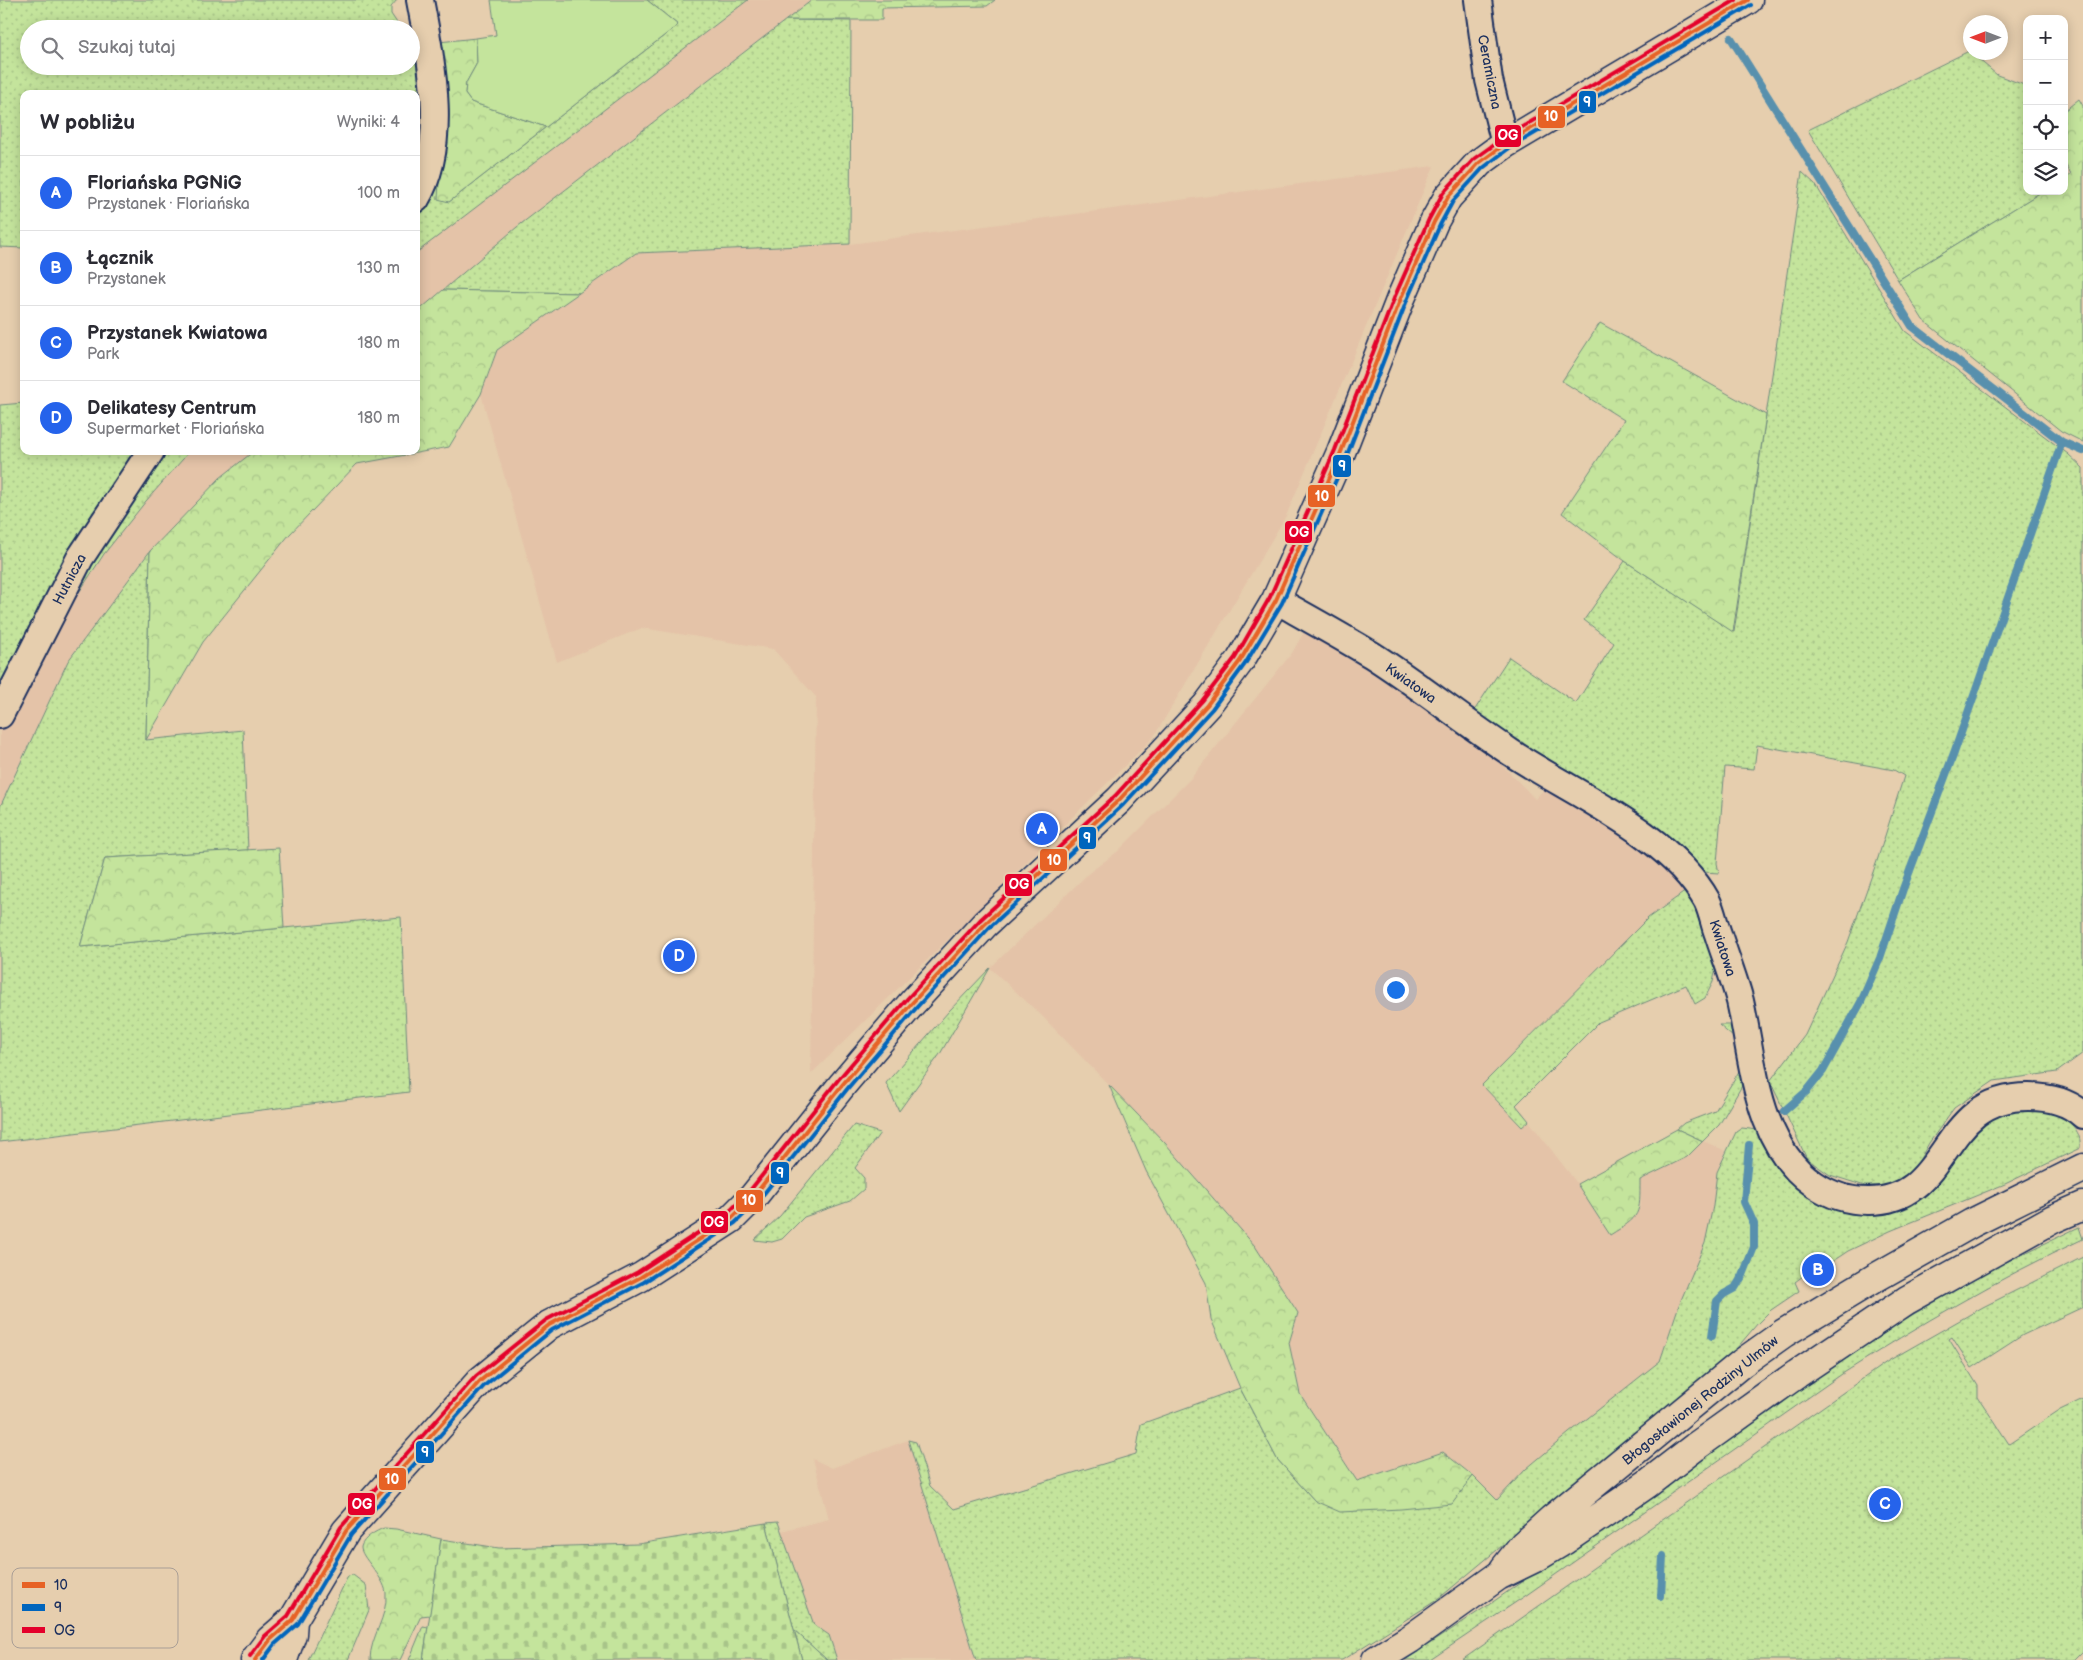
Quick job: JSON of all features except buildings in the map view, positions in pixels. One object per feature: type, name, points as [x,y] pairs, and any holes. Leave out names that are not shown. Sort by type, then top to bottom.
[{"type":"street","points":[[420,0],[429,48],[434,98],[434,131],[428,168],[420,189]]},
{"type":"street","name":"Ceramiczna","points":[[1478,0],[1489,80],[1505,144]]},
{"type":"street","points":[[255,1660],[270,1640],[293,1620],[346,1531],[480,1381],[549,1325],[641,1276],[720,1226],[754,1197],[876,1044],[985,924],[1119,800],[1207,706],[1240,661],[1276,600],[1342,452],[1401,298],[1441,208],[1468,174],[1505,144],[1748,0]]},
{"type":"street","name":"Hutnicza","points":[[0,714],[80,558],[148,455]]},
{"type":"street","name":"Kwiatowa","points":[[1276,600],[1372,656],[1511,753],[1624,821],[1679,864],[1707,902],[1739,997],[1758,1098],[1779,1148],[1790,1164],[1817,1186],[1839,1196],[1859,1201],[1893,1199],[1904,1194],[1918,1185],[1927,1175],[1966,1122],[1991,1104],[2006,1099],[2046,1097],[2063,1102],[2083,1115]]},
{"type":"street","name":"Błogosławionej Rodziny Ulmów","points":[[1498,1576],[1523,1545],[1552,1519],[1728,1375],[1784,1333],[1859,1287],[1972,1223],[2083,1168]]},
{"type":"street","name":"Błogosławionej Rodziny Ulmów","points":[[1376,1660],[1435,1622],[1498,1576],[1538,1557],[1565,1540],[1647,1484],[1695,1446],[1797,1374],[1907,1300],[2053,1219],[2083,1206]]},
{"type":"street","points":[[283,1660],[289,1646],[293,1620]]},
{"type":"shaded area","points":[[717,0],[812,0],[517,227],[420,310],[420,234]]},
{"type":"shaded area","points":[[1434,166],[1286,516],[1153,738],[811,1074],[816,697],[773,649],[642,628],[557,662],[481,394],[497,350],[636,253],[850,244]]},
{"type":"shaded area","points":[[165,455],[249,455],[220,478],[150,551],[68,661],[0,807],[0,725],[18,685]]},
{"type":"shaded area","points":[[1304,632],[1315,632],[1483,745],[1535,799],[1548,785],[1643,847],[1686,891],[1648,918],[1482,1085],[1522,1127],[1529,1121],[1580,1187],[1610,1235],[1631,1222],[1641,1206],[1640,1180],[1687,1157],[1703,1141],[1726,1151],[1717,1172],[1713,1206],[1705,1243],[1679,1305],[1660,1361],[1526,1469],[1497,1501],[1473,1476],[1443,1452],[1357,1481],[1300,1394],[1289,1343],[1298,1313],[1255,1247],[1165,1143],[1041,1015],[990,968],[1089,873],[1117,852],[1192,777],[1292,653]]},
{"type":"shaded area","points":[[908,1440],[976,1660],[837,1660],[829,1635],[814,1626],[781,1531],[829,1519],[813,1459],[832,1468]]},
{"type":"green space","points":[[0,0],[397,0],[391,7],[391,14],[395,20],[20,20],[20,75],[420,75],[420,64],[427,101],[420,154],[420,90],[20,90],[20,248],[0,247]]},
{"type":"green space","points":[[433,0],[440,46],[449,202],[678,25],[647,0],[748,0],[420,250],[420,162]]},
{"type":"green space","points":[[491,0],[647,0],[678,25],[546,127],[471,102],[465,94],[466,83],[477,63],[476,38],[496,35]]},
{"type":"green space","points":[[812,0],[995,0],[987,6],[882,8],[882,20],[786,20]]},
{"type":"green space","points":[[786,20],[851,21],[850,244],[636,253],[579,293],[443,290],[517,227]]},
{"type":"green space","points":[[476,38],[477,63],[466,83],[465,94],[471,102],[546,127],[449,202],[438,199],[445,78],[439,42]]},
{"type":"green space","points":[[1963,54],[1963,60],[1980,60],[1997,75],[2023,85],[2023,195],[2036,195],[1898,280],[1808,130]]},
{"type":"green space","points":[[2079,99],[2083,106],[2083,442],[2061,431],[1923,320],[1898,280],[2036,195],[2068,195],[2068,176],[2071,174],[2068,169],[2068,108]]},
{"type":"green space","points":[[1802,172],[1815,184],[1905,331],[2068,454],[2083,468],[2083,1053],[2057,1072],[1994,1081],[1954,1108],[1929,1143],[1912,1173],[1890,1186],[1865,1186],[1830,1175],[1807,1159],[1770,1081],[1805,1035],[1848,942],[1877,861],[1904,776],[1894,770],[1757,745],[1754,769],[1725,767],[1717,863],[1719,873],[1704,872],[1631,818],[1472,714],[1509,657],[1576,703],[1614,643],[1584,620],[1625,561],[1734,632]]},
{"type":"green space","points":[[443,290],[579,293],[497,350],[481,394],[449,447],[420,452],[420,310]]},
{"type":"green space","points":[[1600,323],[1766,415],[1733,632],[1625,561],[1562,513],[1624,420],[1562,381]]},
{"type":"green space","points":[[20,403],[20,455],[138,455],[0,700],[0,405]]},
{"type":"green space","points":[[157,455],[186,455],[146,501],[104,554],[42,649],[60,604]]},
{"type":"green space","points":[[249,455],[406,455],[357,464],[289,535],[203,642],[146,740],[150,551],[220,478]]},
{"type":"green space","points":[[150,551],[146,740],[243,730],[248,850],[105,858],[80,947],[401,917],[409,1092],[0,1142],[0,807],[68,661]]},
{"type":"green space","points":[[279,848],[284,928],[80,947],[105,858]]},
{"type":"green space","points":[[1686,891],[1700,917],[1716,968],[1713,982],[1705,998],[1695,1004],[1686,985],[1599,1022],[1516,1105],[1529,1121],[1522,1127],[1482,1085],[1648,918]]},
{"type":"green space","points":[[990,968],[940,1054],[899,1111],[886,1083],[949,1011]]},
{"type":"green space","points":[[1719,1025],[1736,1025],[1743,1084],[1719,1125],[1703,1141],[1677,1129],[1684,1123],[1715,1111],[1741,1068],[1733,1037]]},
{"type":"green space","points":[[1109,1085],[1165,1143],[1255,1246],[1298,1313],[1289,1343],[1300,1394],[1357,1481],[1443,1452],[1473,1476],[1452,1504],[1340,1512],[1315,1501],[1277,1459],[1240,1388],[1211,1319],[1206,1283],[1146,1171]]},
{"type":"green space","points":[[2041,1107],[2068,1121],[2073,1126],[2080,1140],[2080,1148],[2005,1184],[1890,1231],[1848,1251],[1827,1265],[1824,1260],[1795,1282],[1799,1291],[1771,1310],[1731,1355],[1437,1600],[1342,1660],[976,1660],[908,1440],[916,1442],[930,1486],[954,1509],[1136,1454],[1141,1424],[1240,1388],[1277,1459],[1315,1501],[1451,1504],[1473,1476],[1497,1500],[1526,1469],[1660,1361],[1679,1305],[1705,1243],[1713,1206],[1717,1172],[1736,1132],[1742,1128],[1758,1130],[1779,1166],[1897,1208],[1912,1202],[1932,1187],[1966,1139],[1993,1114]]},
{"type":"green space","points":[[854,1125],[880,1133],[855,1168],[864,1178],[864,1189],[850,1201],[804,1217],[782,1239],[772,1242],[754,1240],[780,1216]]},
{"type":"green space","points":[[1677,1129],[1703,1141],[1687,1157],[1640,1180],[1640,1201],[1637,1214],[1628,1223],[1610,1235],[1577,1184]]},
{"type":"green space","points":[[2079,1227],[2083,1239],[1960,1303],[1842,1374],[1525,1596],[1430,1660],[1405,1660],[1487,1606],[1869,1340],[1875,1339],[1875,1336],[1998,1266]]},
{"type":"green space","points":[[2083,1257],[2083,1307],[2023,1335],[1972,1368],[1952,1337],[1949,1339],[1978,1386],[1978,1397],[2009,1444],[2058,1411],[2083,1399],[2083,1651],[2074,1660],[1462,1660],[1888,1361],[1983,1307]]},
{"type":"green space","points":[[778,1522],[814,1625],[829,1635],[837,1660],[827,1660],[794,1630],[766,1523]]},
{"type":"green space","points":[[766,1523],[802,1660],[423,1660],[441,1539],[499,1548],[638,1544]]},
{"type":"green space","points":[[384,1528],[441,1539],[430,1615],[421,1616],[400,1660],[370,1660],[373,1643],[382,1619],[386,1593],[381,1580],[364,1556],[361,1547],[367,1538]]},
{"type":"green space","points":[[353,1575],[366,1585],[369,1610],[348,1660],[308,1660],[348,1576]]},
{"type":"green space","points":[[423,1626],[428,1627],[423,1660],[409,1660]]},
{"type":"green space","points":[[794,1630],[827,1660],[802,1660]]},
{"type":"waterway","points":[[1731,38],[1912,326],[2062,442],[2083,451]]},
{"type":"waterway","points":[[1784,1111],[1807,1091],[1823,1071],[1861,1002],[1880,958],[1903,889],[1954,753],[2062,442]]},
{"type":"waterway","points":[[1712,1336],[1717,1301],[1724,1294],[1735,1288],[1743,1275],[1754,1247],[1754,1224],[1744,1202],[1749,1145]]},
{"type":"waterway","points":[[1661,1596],[1663,1556]]},
{"type":"transit line","name":"OG","points":[[250,1656],[265,1636],[288,1616],[341,1527],[476,1376],[546,1320],[638,1272],[727,1214],[748,1193],[838,1080],[907,999],[980,920],[1115,796],[1202,701],[1235,658],[1270,597],[1335,450],[1395,296],[1429,219],[1443,193],[1474,159],[1502,139],[1736,0]]},
{"type":"transit line","name":"10","points":[[255,1660],[270,1640],[293,1620],[346,1531],[480,1381],[549,1325],[641,1277],[731,1219],[753,1197],[843,1084],[912,1003],[985,924],[1119,800],[1207,705],[1240,661],[1276,600],[1341,452],[1401,298],[1434,222],[1448,197],[1479,163],[1505,144],[1748,0]]},
{"type":"transit line","name":"9","points":[[263,1660],[275,1644],[298,1624],[351,1535],[484,1386],[552,1330],[644,1282],[735,1223],[758,1201],[848,1088],[917,1007],[989,928],[1123,805],[1212,709],[1245,664],[1282,603],[1347,455],[1407,300],[1440,225],[1453,201],[1483,168],[1508,149],[1751,5]]},
{"type":"place","name":"Floriańska PGNiG","points":[[1042,829]]},
{"type":"place","name":"Delikatesy Centrum","points":[[679,956]]},
{"type":"place","name":"Łącznik","points":[[1818,1270]]},
{"type":"place","name":"Przystanek Kwiatowa","points":[[1885,1504]]}]
